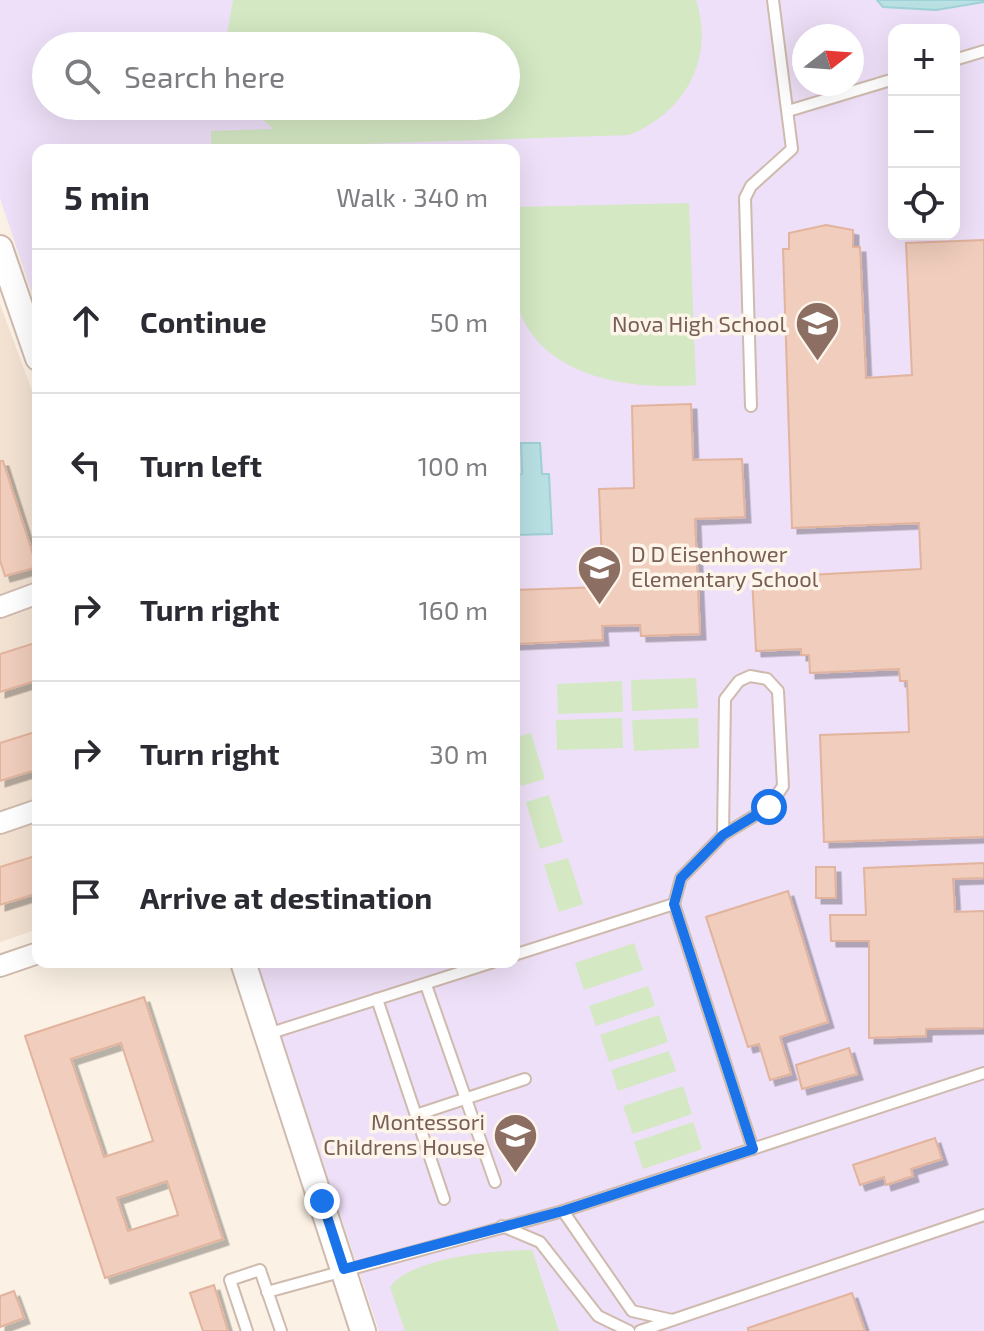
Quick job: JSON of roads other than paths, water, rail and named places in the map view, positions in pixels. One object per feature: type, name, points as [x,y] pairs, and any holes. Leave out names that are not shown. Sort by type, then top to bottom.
[{"type":"street","points":[[0,248],[32,341]]},
{"type":"street","points":[[0,607],[32,595]]},
{"type":"street","points":[[0,823],[32,812]]},
{"type":"street","points":[[0,966],[32,955]]},
{"type":"street","points":[[245,968],[363,1331]]},
{"type":"lane","points":[[751,406],[745,198],[751,186],[792,149],[773,0]]},
{"type":"lane","points":[[960,58],[984,51]]},
{"type":"lane","points":[[788,111],[888,81]]},
{"type":"lane","points":[[723,835],[725,699],[739,681],[750,676],[767,679],[778,691],[783,786],[769,807],[723,835],[681,878],[674,904],[753,1149]]},
{"type":"lane","points":[[520,953],[674,904]]},
{"type":"lane","points":[[268,1034],[476,968]]},
{"type":"lane","points":[[426,985],[495,1182]]},
{"type":"lane","points":[[377,999],[444,1199]]},
{"type":"lane","points":[[267,1292],[563,1211],[984,1073]]},
{"type":"lane","points":[[416,1115],[525,1079]]},
{"type":"lane","points":[[563,1211],[632,1311],[672,1320]]},
{"type":"lane","points":[[640,1331],[984,1215]]},
{"type":"lane","points":[[502,1226],[540,1242],[598,1316],[629,1331]]},
{"type":"lane","points":[[247,1331],[230,1280],[260,1270],[281,1331]]},
{"type":"water","points":[[877,0],[984,2],[936,10],[883,7]]},
{"type":"water","points":[[521,443],[540,443],[542,474],[549,474],[552,534],[520,535]]},
{"type":"place","name":"Nova High School","points":[[817,363]]},
{"type":"place","name":"D D Eisenhower Elementary School","points":[[600,606]]},
{"type":"place","name":"Montessori Childrens House","points":[[516,1174]]}]
